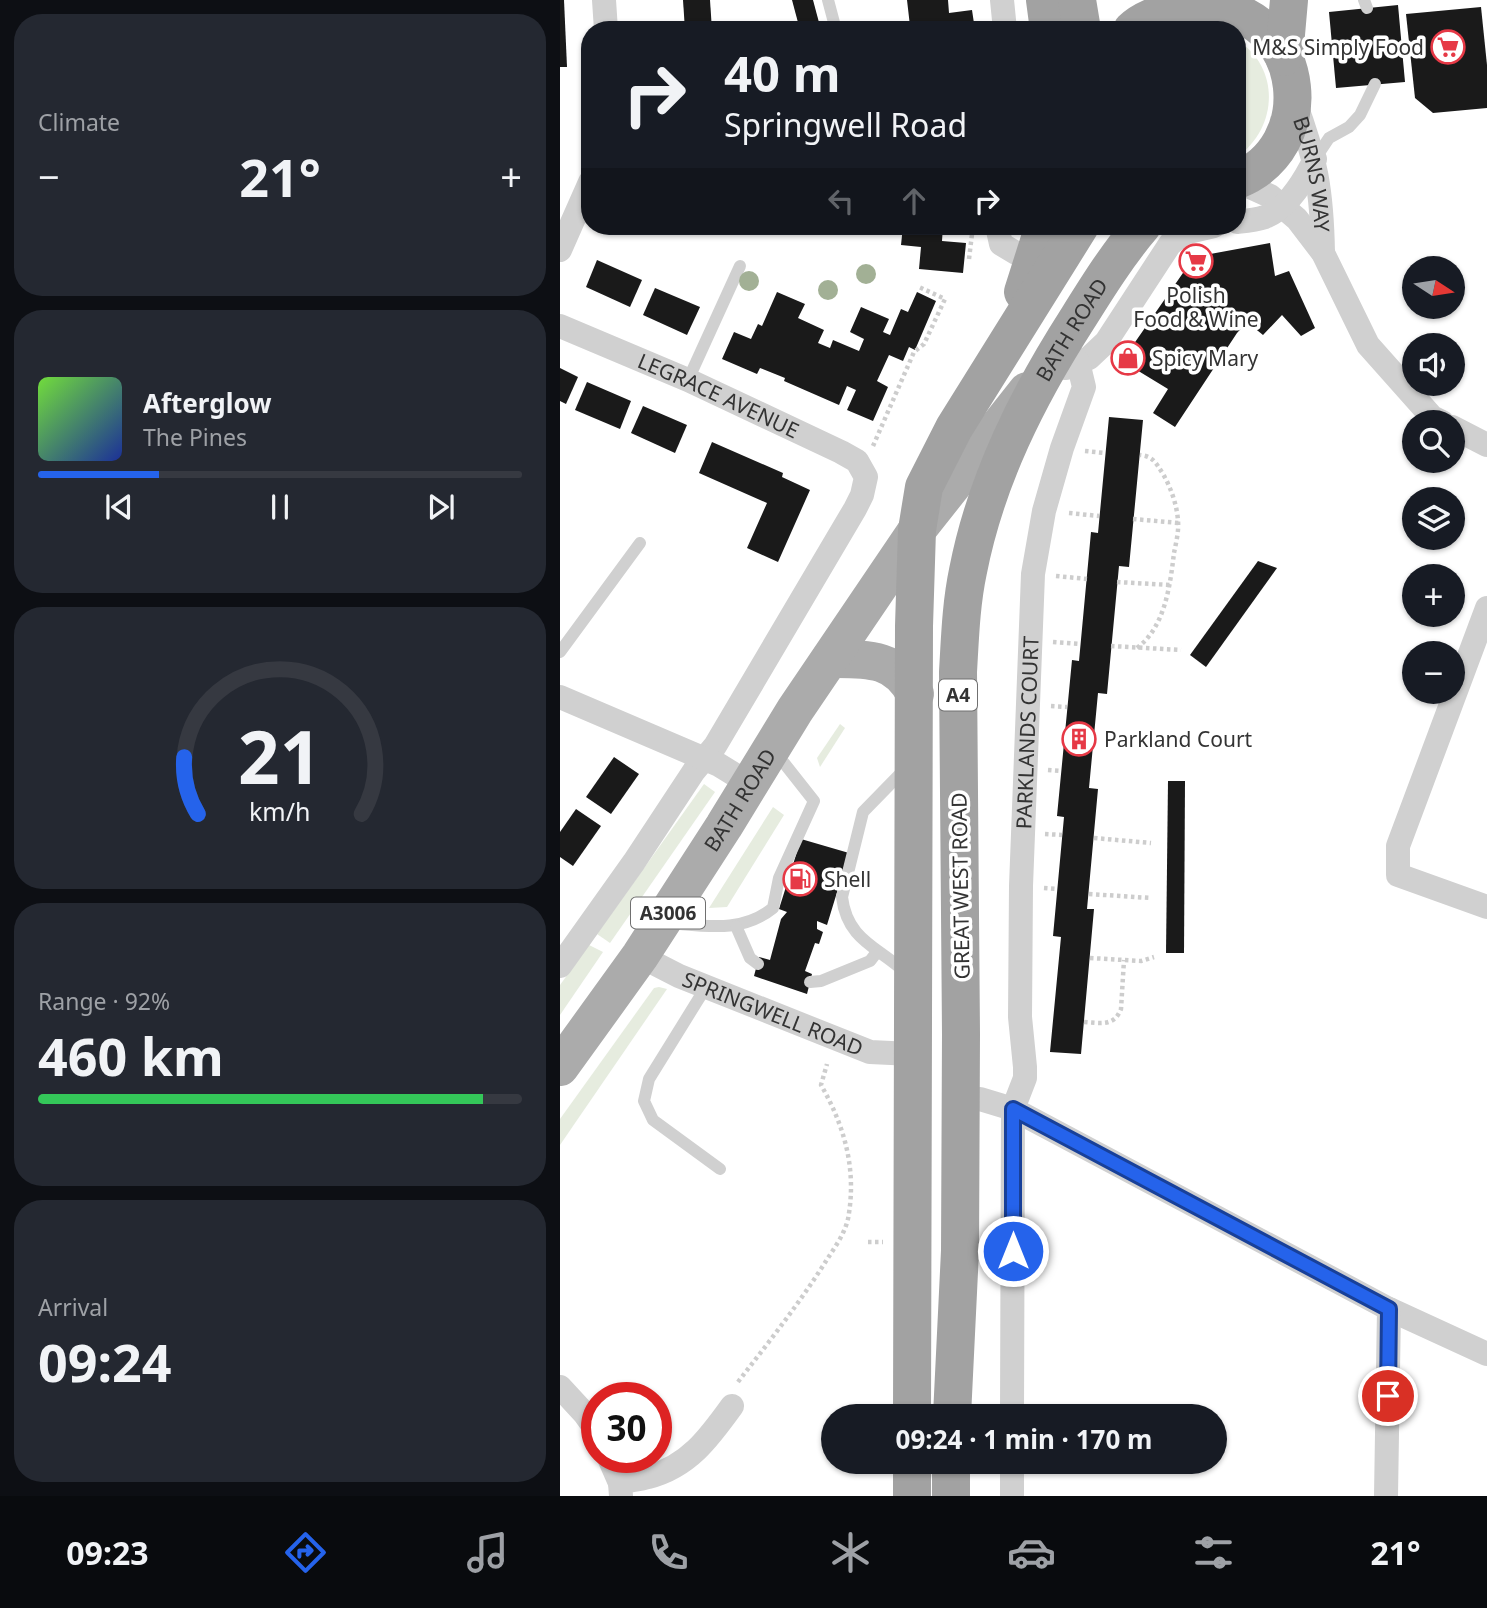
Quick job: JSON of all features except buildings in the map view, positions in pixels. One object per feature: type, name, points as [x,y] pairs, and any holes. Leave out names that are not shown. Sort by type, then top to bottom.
[{"type":"highway","points":[[1045,0],[1048,21]]},
{"type":"highway","points":[[1077,0],[1080,21]]},
{"type":"highway","points":[[1284,57],[1289,0]]},
{"type":"highway","points":[[1163,10],[1223,9],[1250,19],[1267,31],[1284,57],[1293,85],[1294,98],[1289,121],[1279,145],[1259,169],[1246,176]]},
{"type":"highway","name":"BATH ROAD","points":[[916,530],[924,487],[954,428],[1011,334],[1044,251],[1067,235]]},
{"type":"highway","name":"BATH ROAD","points":[[1061,367],[1105,275],[1135,235]]},
{"type":"highway","name":"GREAT WEST ROAD","points":[[953,1404],[960,1269],[958,672],[961,620],[967,571],[989,490],[1025,408],[1061,367]]},
{"type":"highway","name":"A4","points":[[912,1404],[916,530]]},
{"type":"highway","points":[[912,1474],[912,1496]]},
{"type":"highway","points":[[951,1474],[951,1496]]},
{"type":"main road","name":"BATH ROAD","points":[[560,1067],[640,956],[795,710],[916,530],[998,425],[1061,367]]},
{"type":"main road","points":[[830,659],[855,659],[886,664],[908,681],[915,694]]},
{"type":"street","points":[[604,0],[605,21]]},
{"type":"street","points":[[1002,0],[1004,21]]},
{"type":"street","name":"BURNS WAY","points":[[1294,98],[1315,159],[1322,203],[1323,253]]},
{"type":"street","points":[[1246,219],[1274,211],[1307,175],[1315,159]]},
{"type":"street","name":"BURNS WAY","points":[[1246,185],[1270,196],[1274,211],[1297,219],[1323,253],[1368,345],[1426,410]]},
{"type":"street","points":[[560,250],[581,202]]},
{"type":"street","points":[[999,235],[1001,244],[1009,250],[1044,251]]},
{"type":"street","points":[[1061,367],[1089,358],[1106,342],[1170,244],[1181,235]]},
{"type":"street","name":"LEGRACE AVENUE","points":[[560,326],[688,380],[851,457],[862,467],[868,465]]},
{"type":"street","name":"PARKLANDS COURT","points":[[1013,1109],[1025,1078],[1020,1017],[1021,886],[1033,574],[1044,511],[1062,448],[1084,387],[1061,367]]},
{"type":"street","points":[[1465,434],[1487,445]]},
{"type":"street","points":[[560,966],[715,746],[855,509],[862,495],[868,465]]},
{"type":"street","points":[[1487,608],[1398,846],[1396,861],[1398,875],[1487,907]]},
{"type":"street","points":[[560,697],[704,759],[760,768]]},
{"type":"street","name":"SPRINGWELL ROAD","points":[[640,956],[706,987],[870,1052],[912,1054]]},
{"type":"street","points":[[961,1101],[980,1100],[1013,1109],[1389,1309],[1487,1354]]},
{"type":"street","points":[[1013,1109],[1013,1404]]},
{"type":"street","points":[[1386,1496],[1389,1309]]},
{"type":"street","points":[[560,1387],[581,1410]]},
{"type":"street","points":[[615,1473],[621,1490],[684,1461],[704,1444],[732,1406]]},
{"type":"street","points":[[1012,1474],[1012,1496]]},
{"type":"lane","points":[[828,0],[834,21]]},
{"type":"lane","points":[[1315,159],[1329,138],[1349,127],[1360,115],[1375,84]]},
{"type":"lane","points":[[688,380],[740,266]]},
{"type":"lane","points":[[560,652],[640,543]]},
{"type":"lane","points":[[913,980],[899,966],[864,941],[849,922],[842,897],[863,812],[914,758]]},
{"type":"lane","points":[[662,922],[736,926],[759,919],[773,908],[779,878],[814,800],[784,763],[760,768]]},
{"type":"lane","points":[[736,926],[750,958],[758,964]]},
{"type":"lane","points":[[810,982],[821,981],[870,961],[877,952]]},
{"type":"lane","points":[[706,987],[649,1080],[644,1101],[653,1120],[720,1168]]},
{"type":"path","points":[[969,259],[972,235]]},
{"type":"path","points":[[868,465],[875,437],[914,352],[924,344],[945,299],[919,287]]},
{"type":"path","points":[[1138,648],[1150,636],[1170,586],[1179,523],[1167,482],[1150,456],[1140,455]]},
{"type":"path","points":[[1133,519],[1179,523]]},
{"type":"path","points":[[1117,582],[1170,586]]},
{"type":"path","points":[[1111,646],[1181,650]]},
{"type":"path","points":[[1094,838],[1151,843]]},
{"type":"path","points":[[1089,894],[1151,898]]},
{"type":"path","points":[[1090,958],[1141,961],[1154,957]]},
{"type":"path","points":[[1084,1022],[1107,1024],[1118,1017],[1121,1009],[1124,960]]},
{"type":"path","points":[[732,1406],[724,1400],[807,1291],[841,1237],[849,1215],[850,1163],[845,1137],[834,1107],[821,1086],[827,1064]]},
{"type":"path","points":[[868,1242],[884,1242]]},
{"type":"shaded area","points":[[1246,48],[1261,66],[1269,98],[1267,115],[1246,149]]},
{"type":"shaded area","points":[[840,724],[845,728],[820,767],[817,758]]},
{"type":"shaded area","points":[[704,784],[715,792],[610,943],[597,934]]},
{"type":"shaded area","points":[[773,807],[784,815],[727,907],[709,908]]},
{"type":"shaded area","points":[[589,945],[603,952],[560,1015],[560,985]]},
{"type":"shaded area","points":[[654,988],[667,989],[560,1145],[560,1119]]},
{"type":"place","name":"M&S Simply Food","points":[[1448,47]]},
{"type":"place","name":"Polish Food & Wine","points":[[1196,261]]},
{"type":"place","name":"Spicy Mary","points":[[1128,358]]},
{"type":"place","name":"Parkland Court","points":[[1079,739]]},
{"type":"place","name":"Shell","points":[[800,879]]},
{"type":"route","points":[[1013,1251],[1013,1109],[1389,1309],[1388,1396]]}]
